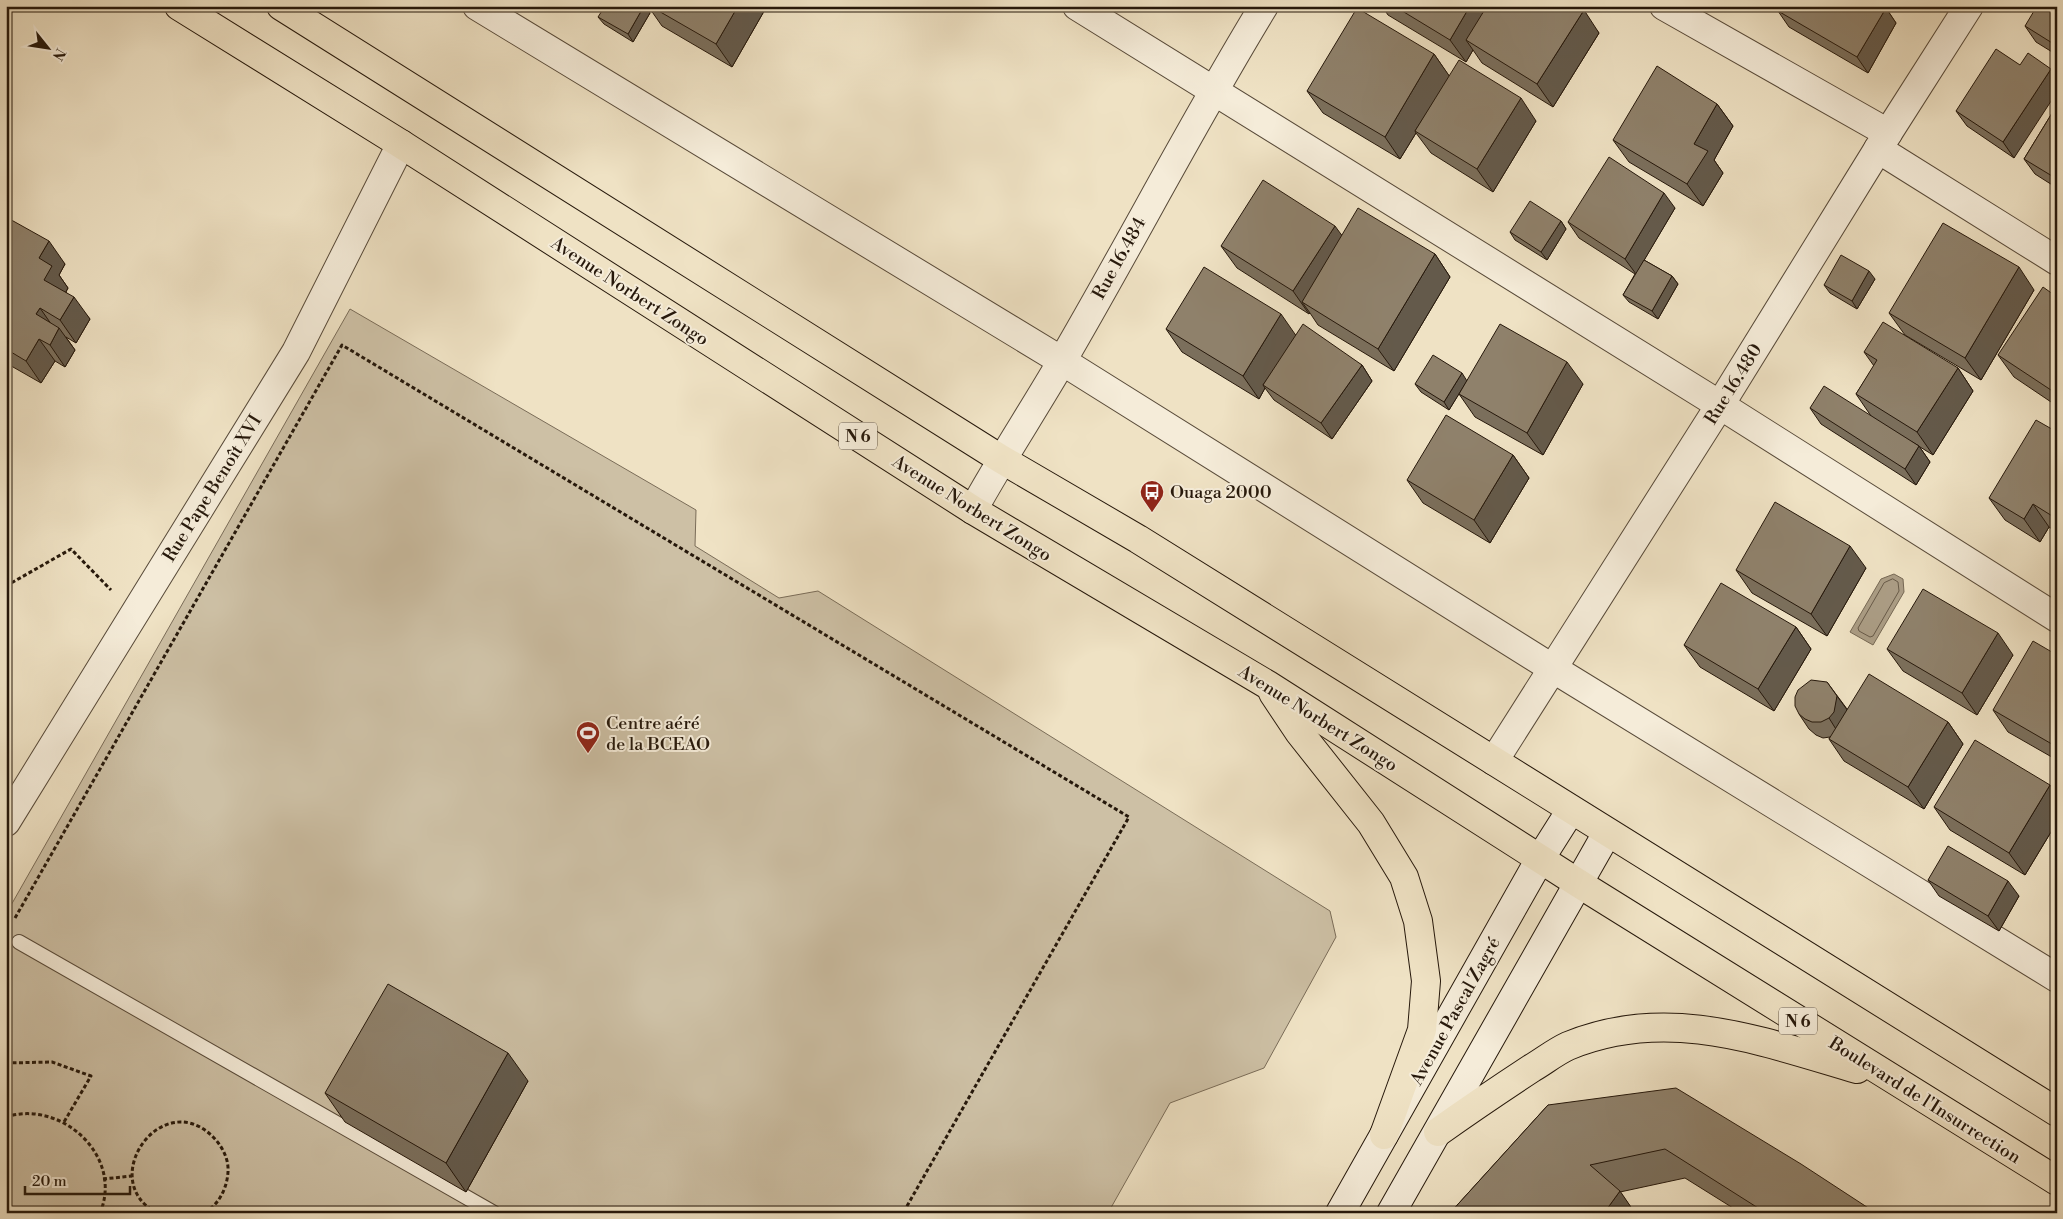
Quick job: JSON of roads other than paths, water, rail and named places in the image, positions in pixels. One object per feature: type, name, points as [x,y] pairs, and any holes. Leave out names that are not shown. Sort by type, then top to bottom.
[{"type":"main road","name":"Avenue Norbert Zongo","points":[[179,6],[401,144],[973,510],[1268,686],[1540,859]]},
{"type":"main road","points":[[280,6],[1001,459],[1138,539],[1494,761],[1607,834],[2057,1112]]},
{"type":"main road","points":[[1268,686],[1298,732],[1371,823],[1404,877],[1418,921],[1426,981],[1422,1030],[1384,1136]]},
{"type":"main road","name":"Boulevard de l'Insurrection","points":[[1540,859],[1888,1078],[2057,1181]]},
{"type":"main road","points":[[1438,1132],[1508,1082],[1566,1047],[1604,1034],[1646,1027],[1674,1026],[1728,1034],[1888,1078]]},
{"type":"street","points":[[477,6],[1062,361],[1552,668],[2057,978]]},
{"type":"street","points":[[1078,6],[1212,92],[1720,405],[2057,618]]},
{"type":"street","name":"Rue 16.484","points":[[973,510],[1001,459],[1062,361],[1212,92],[1264,6]]},
{"type":"street","points":[[1664,6],[1883,141],[2057,260]]},
{"type":"street","name":"Rue 16.480","points":[[1494,761],[1720,405],[1969,6]]},
{"type":"street","name":"Rue Pape Benoît XVI","points":[[6,822],[296,352],[401,144]]},
{"type":"street","name":"Avenue Pascal Zagré","points":[[1340,1213],[1540,859],[1571,810]]},
{"type":"street","points":[[1391,1213],[1607,834]]},
{"type":"lane","points":[[19,942],[494,1213]]},
{"type":"water","points":[[1894,574],[1903,579],[1904,592],[1873,645],[1850,632],[1881,579]]},
{"type":"place","name":"Ouaga 2000","points":[[1152,513]]},
{"type":"place","name":"Centre aéré de la BCEAO","points":[[588,754]]}]
